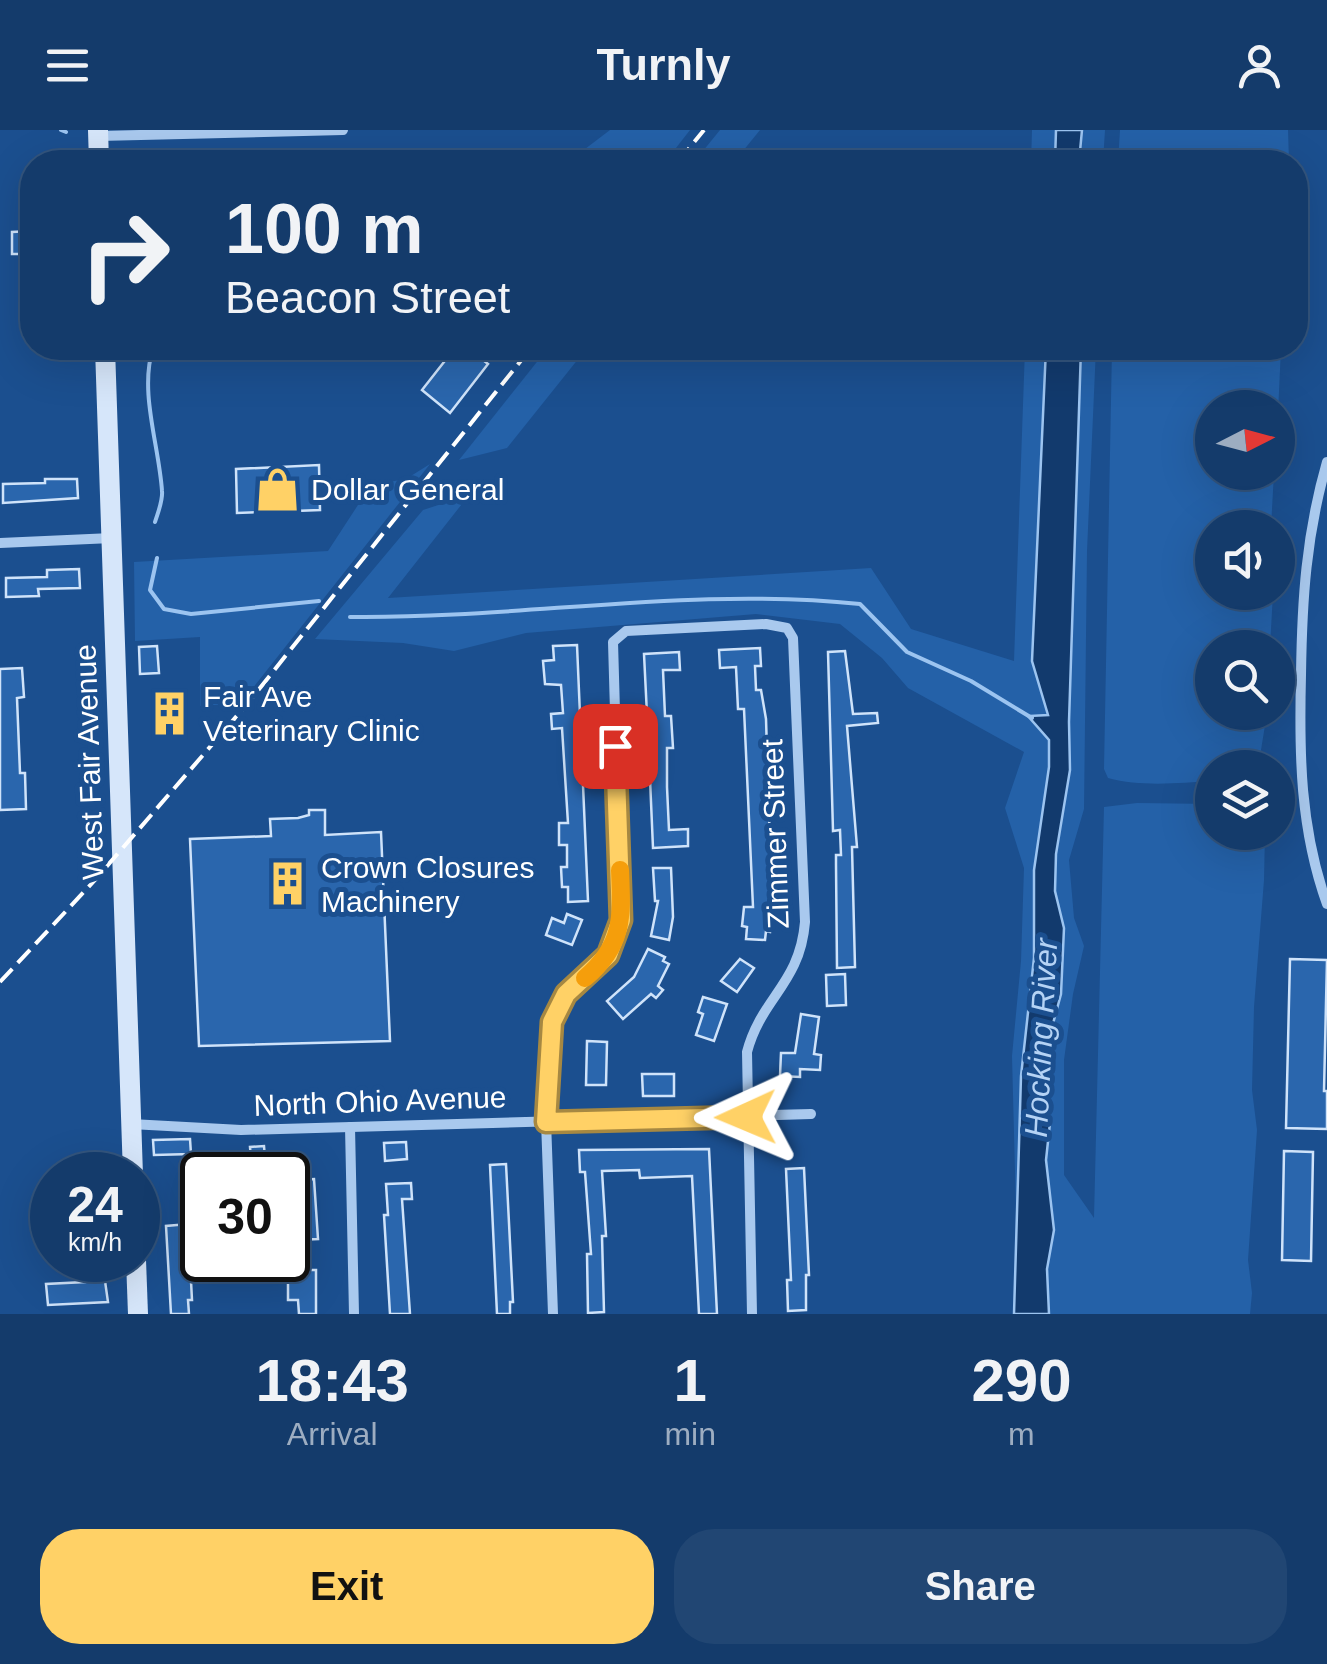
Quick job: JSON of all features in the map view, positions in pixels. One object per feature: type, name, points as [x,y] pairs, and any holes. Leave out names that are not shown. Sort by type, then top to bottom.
[{"type":"street","points":[[99,133],[343,130]]},
{"type":"street","name":"West Fair Avenue","points":[[105,360],[131,1152]]},
{"type":"street","points":[[1327,462],[1315,502],[1304,570],[1299,743],[1308,836],[1327,904]]},
{"type":"street","points":[[0,543],[112,538]]},
{"type":"street","name":"Zimmer Street","points":[[546,1122],[552,1022],[566,994],[608,955],[621,920],[611,652],[618,635],[626,631],[766,624],[787,628],[793,638],[803,942],[791,976],[765,1010],[752,1036],[746,1068],[752,1314]]},
{"type":"street","name":"North Ohio Avenue","points":[[130,1124],[241,1130],[811,1114]]},
{"type":"street","points":[[546,1122],[553,1314]]},
{"type":"street","points":[[350,1127],[354,1314]]},
{"type":"street","points":[[137,1282],[138,1314]]},
{"type":"shaded area","points":[[610,130],[690,130],[674,150],[584,150]]},
{"type":"shaded area","points":[[720,130],[760,130],[744,150],[704,150]]},
{"type":"shaded area","points":[[1032,130],[1105,130],[1104,150],[1031,150]]},
{"type":"shaded area","points":[[1120,130],[1288,130],[1289,150],[1119,150]]},
{"type":"shaded area","points":[[538,360],[577,360],[507,448],[459,460]]},
{"type":"shaded area","points":[[1025,360],[1095,360],[1087,551],[1084,809],[1069,860],[1074,918],[1084,946],[1064,1060],[1064,1175],[1094,1218],[1104,807],[1195,804],[1195,850],[1265,850],[1254,1007],[1252,1090],[1257,1130],[1248,1260],[1250,1314],[1014,1314],[1012,1056],[1024,868],[1005,808],[1024,752],[908,688],[882,658],[840,624],[756,614],[526,633],[454,651],[403,643],[315,639],[423,510],[469,495],[388,598],[871,568],[911,629],[1014,661]]},
{"type":"shaded area","points":[[1112,360],[1280,360],[1279,390],[1195,390],[1195,490],[1273,490],[1272,510],[1195,510],[1195,610],[1272,610],[1271,630],[1195,630],[1195,730],[1264,730],[1261,750],[1195,750],[1195,782],[1134,783],[1108,778],[1104,769]]},
{"type":"shaded area","points":[[430,464],[241,703],[200,706],[200,637],[135,641],[134,562],[328,551],[371,485],[406,479]]},
{"type":"water","points":[[1056,130],[1082,130],[1080,150],[1055,150]]},
{"type":"water","name":"Hocking River","points":[[1045,360],[1081,360],[1070,770],[1056,854],[1055,891],[1064,928],[1061,994],[1044,1057],[1050,1123],[1046,1160],[1054,1230],[1047,1269],[1049,1314],[1014,1314],[1021,1076],[1034,958],[1034,870],[1049,767],[1049,740],[1028,716],[1048,715],[1032,661]]},
{"type":"building","points":[[12,232],[20,232],[20,254],[12,254]]},
{"type":"building","points":[[446,360],[483,360],[488,364],[450,413],[422,390]]},
{"type":"building","name":"Dollar General","points":[[319,465],[320,510],[237,513],[236,469]]},
{"type":"building","points":[[45,479],[77,479],[78,498],[3,503],[3,484],[45,483]]},
{"type":"building","points":[[79,569],[80,588],[38,589],[39,596],[6,597],[6,578],[47,577],[47,570]]},
{"type":"building","points":[[577,645],[588,901],[568,902],[561,867],[567,867],[567,845],[559,845],[559,823],[568,823],[562,728],[552,729],[551,714],[563,713],[561,685],[545,684],[543,661],[554,660],[553,646]]},
{"type":"building","points":[[157,646],[159,673],[140,674],[139,647]]},
{"type":"building","points":[[760,648],[761,666],[755,666],[756,690],[761,690],[766,719],[772,909],[770,932],[766,931],[765,940],[746,939],[747,927],[742,926],[744,907],[753,907],[744,709],[738,709],[736,667],[720,668],[719,650]]},
{"type":"building","points":[[845,651],[853,714],[877,713],[878,723],[847,726],[857,847],[852,847],[855,967],[837,968],[836,855],[841,855],[840,830],[833,831],[828,652]]},
{"type":"building","points":[[679,652],[680,670],[663,670],[665,716],[671,716],[673,748],[667,748],[667,787],[669,830],[688,829],[688,846],[653,848],[649,756],[655,756],[655,735],[648,735],[644,654]]},
{"type":"building","points":[[22,668],[24,697],[17,698],[20,773],[25,773],[26,809],[0,810],[0,669]]},
{"type":"building","name":"Fair Ave Veterinary Clinic","points":[[159,696],[181,696],[182,730],[160,731]]},
{"type":"building","name":"Crown Closures Machinery","points":[[309,810],[325,810],[325,835],[381,832],[390,1041],[199,1046],[190,839],[271,836],[270,819],[298,818],[309,815]]},
{"type":"building","points":[[653,868],[671,868],[673,917],[669,940],[651,936],[658,901]]},
{"type":"building","points":[[567,914],[582,920],[572,945],[546,935],[552,918],[564,923]]},
{"type":"building","points":[[648,949],[665,957],[663,961],[669,964],[658,986],[663,990],[656,998],[651,994],[623,1019],[607,1001],[634,977]]},
{"type":"building","points":[[740,959],[754,968],[737,992],[721,981]]},
{"type":"building","points":[[1290,959],[1327,960],[1327,1129],[1286,1128]]},
{"type":"building","points":[[845,974],[846,1005],[827,1006],[826,975]]},
{"type":"building","points":[[703,997],[727,1004],[714,1041],[696,1035],[703,1014],[698,1012]]},
{"type":"building","points":[[801,1014],[819,1017],[814,1054],[821,1055],[820,1070],[800,1069],[800,1077],[780,1076],[781,1053],[795,1053]]},
{"type":"building","points":[[587,1041],[607,1042],[606,1085],[586,1085]]},
{"type":"building","points":[[642,1074],[674,1074],[674,1096],[643,1096]]},
{"type":"building","points":[[190,1139],[191,1152],[160,1155],[154,1152],[153,1140]]},
{"type":"building","points":[[406,1142],[407,1159],[385,1161],[384,1143]]},
{"type":"building","points":[[264,1146],[264,1152],[250,1152],[250,1147]]},
{"type":"building","points":[[709,1149],[717,1314],[699,1314],[692,1176],[640,1178],[639,1170],[602,1171],[606,1236],[602,1236],[604,1312],[588,1313],[587,1254],[591,1254],[585,1172],[580,1172],[579,1150]]},
{"type":"building","points":[[1284,1151],[1313,1152],[1311,1261],[1282,1260]]},
{"type":"building","points":[[506,1164],[513,1302],[510,1314],[497,1314],[490,1165]]},
{"type":"building","points":[[804,1168],[809,1275],[806,1310],[788,1311],[787,1280],[791,1280],[786,1169]]},
{"type":"building","points":[[310,1179],[314,1179],[318,1239],[310,1239]]},
{"type":"building","points":[[411,1183],[412,1199],[402,1199],[410,1314],[390,1314],[386,1184]]},
{"type":"building","points":[[180,1225],[180,1282],[191,1282],[189,1314],[171,1314],[166,1226]]},
{"type":"building","points":[[310,1270],[316,1270],[316,1314],[299,1314],[298,1300],[288,1300],[288,1282],[310,1282]]},
{"type":"building","points":[[105,1282],[108,1302],[48,1305],[46,1284]]},
{"type":"waterway","points":[[61,130],[66,132]]},
{"type":"waterway","points":[[150,360],[149,400],[162,495],[155,522]]},
{"type":"waterway","points":[[157,558],[150,590],[164,609],[191,614],[319,601]]},
{"type":"waterway","points":[[350,617],[732,599],[860,604],[907,652],[971,681],[1032,718]]},
{"type":"railway","points":[[688,150],[704,130]]},
{"type":"railway","points":[[0,982],[95,880],[248,703],[521,360]]},
{"type":"slow traffic","points":[[585,978],[608,955],[619,931],[620,870]]},
{"type":"place","name":"Dollar General","points":[[278,489]]},
{"type":"place","name":"Fair Ave Veterinary Clinic","points":[[170,713]]},
{"type":"place","name":"Crown Closures Machinery","points":[[288,884]]},
{"type":"route","points":[[615,746],[621,920],[608,955],[566,994],[552,1022],[546,1122],[746,1117]]}]
